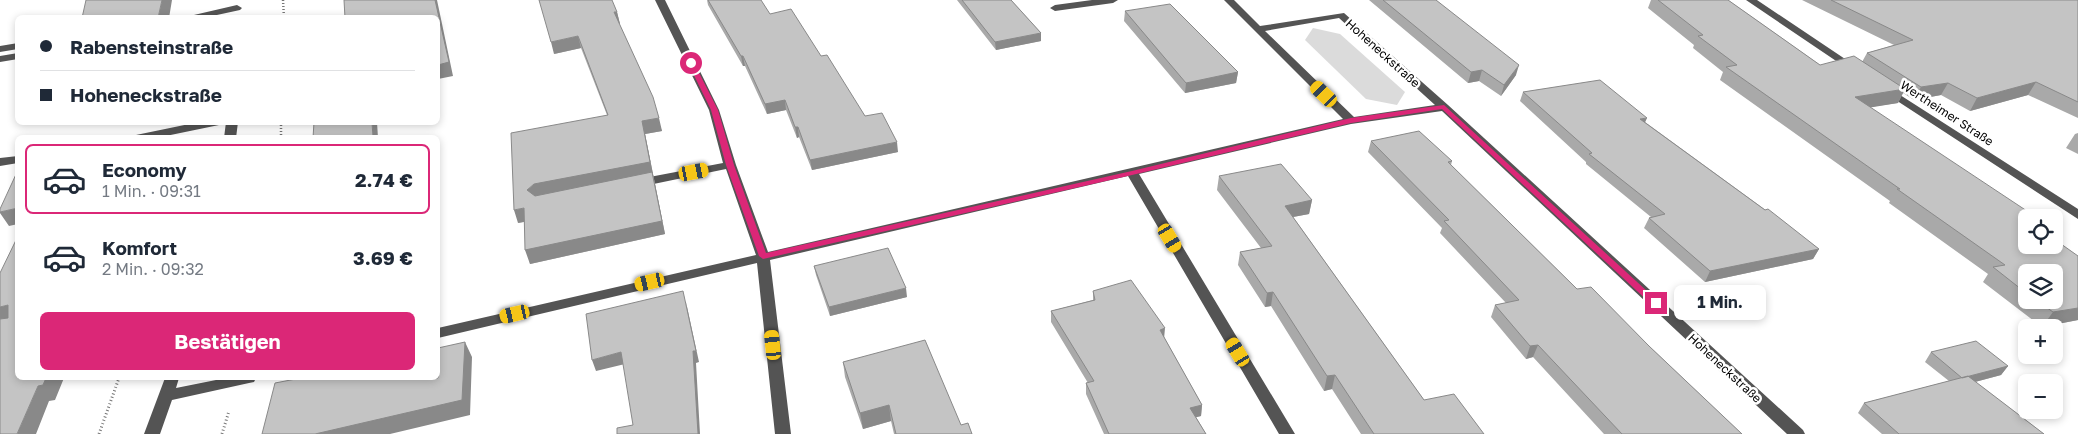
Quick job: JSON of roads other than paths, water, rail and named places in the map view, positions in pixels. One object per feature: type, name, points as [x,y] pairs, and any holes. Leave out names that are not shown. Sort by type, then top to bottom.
[{"type":"street","points":[[660,0],[714,110],[730,165],[763,256],[784,434]]},
{"type":"street","points":[[1054,8],[1113,0]]},
{"type":"street","points":[[1230,0],[1351,121]]},
{"type":"street","name":"Wertheimer Straße","points":[[1751,0],[2078,216]]},
{"type":"street","points":[[210,15],[236,12]]},
{"type":"street","name":"Hoheneckstraße","points":[[1257,29],[1341,15],[1444,107],[1797,434]]},
{"type":"street","points":[[0,49],[15,46]]},
{"type":"street","points":[[0,59],[15,56]]},
{"type":"street","points":[[440,333],[1351,121],[1444,107]]},
{"type":"street","points":[[152,135],[203,125]]},
{"type":"street","points":[[0,162],[15,160]]},
{"type":"street","points":[[626,186],[730,165]]},
{"type":"street","points":[[1132,173],[1287,434]]},
{"type":"street","points":[[152,434],[171,380]]},
{"type":"street","points":[[166,396],[240,380]]}]
